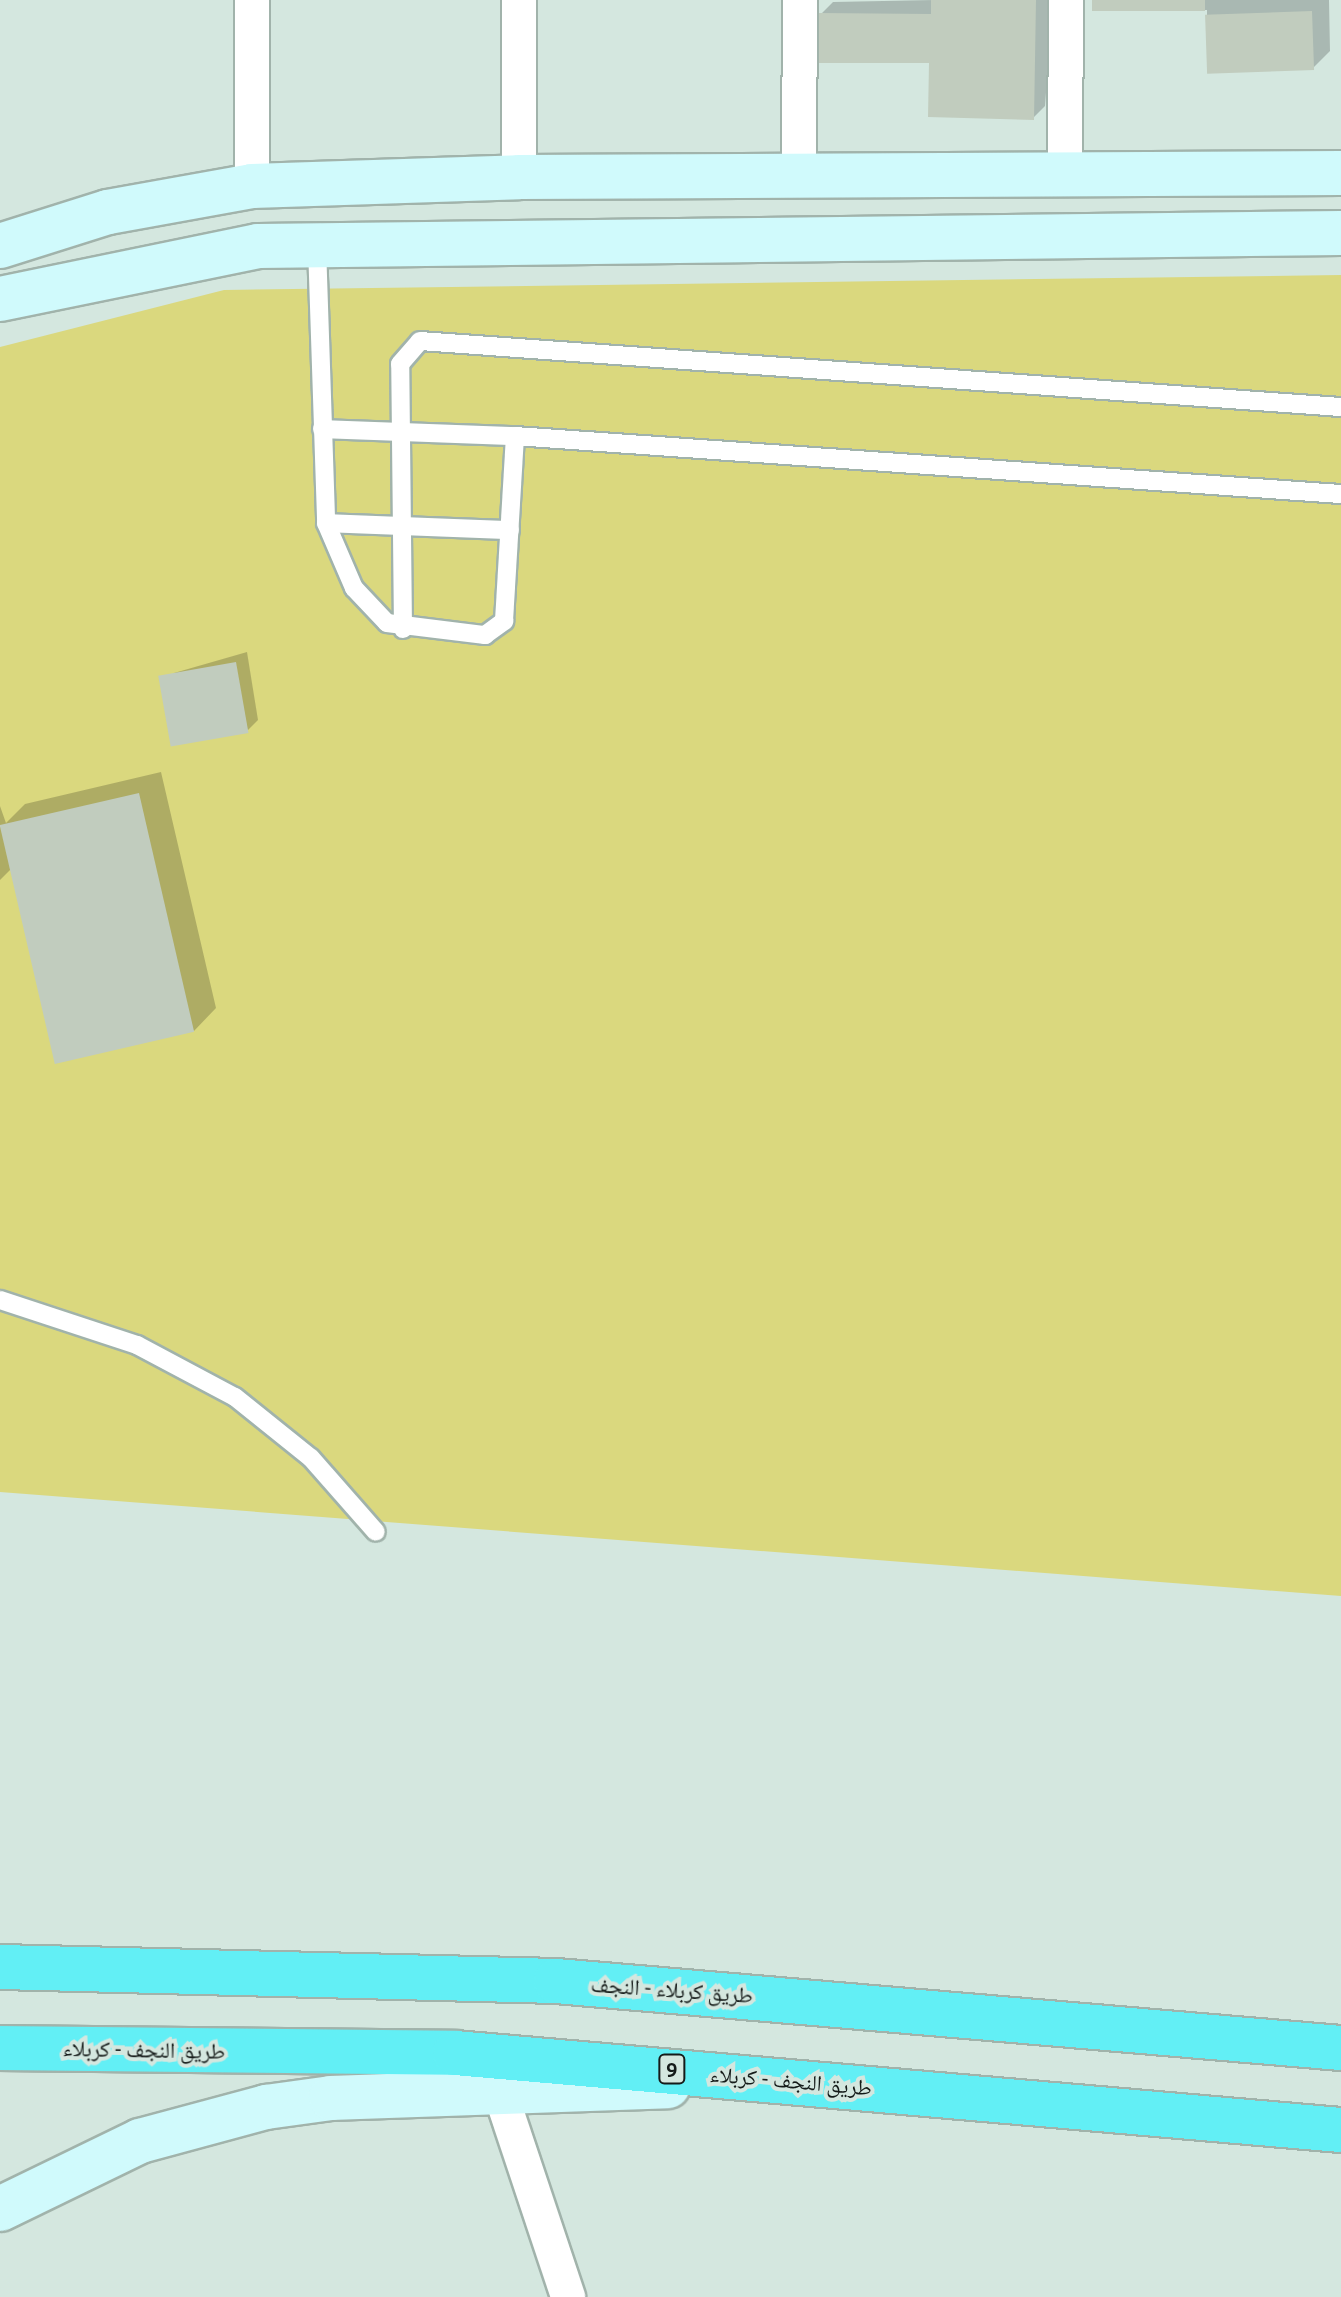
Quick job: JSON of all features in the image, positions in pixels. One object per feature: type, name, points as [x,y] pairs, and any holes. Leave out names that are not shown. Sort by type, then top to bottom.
[{"type":"highway","name":"طريق کربلاء - النجف","points":[[0,1967],[556,1981],[1341,2048]]},
{"type":"highway","name":"طريق النجف - کربلاء","points":[[0,2048],[455,2053],[1341,2130]]},
{"type":"street","points":[[252,0],[252,186]]},
{"type":"street","points":[[519,0],[519,177]]},
{"type":"street","points":[[799,177],[800,0]]},
{"type":"street","points":[[1065,176],[1066,0]]},
{"type":"street","points":[[0,246],[108,212],[252,186],[519,177],[1341,173]]},
{"type":"street","points":[[0,299],[193,256],[317,243],[1341,233]]},
{"type":"street","points":[[0,2209],[79,2166],[215,2118],[331,2098],[811,2082]]},
{"type":"street","points":[[500,2092],[568,2297]]},
{"type":"lane","points":[[317,243],[326,523],[354,588],[387,623],[403,629],[485,635],[499,628],[506,614],[515,436]]},
{"type":"lane","points":[[403,629],[400,364],[411,346],[430,339],[1341,407]]},
{"type":"lane","points":[[322,429],[515,436],[1341,494]]},
{"type":"lane","points":[[326,523],[510,530]]},
{"type":"lane","points":[[0,1300],[137,1345],[235,1397],[311,1458],[376,1532]]},
{"type":"shaded area","points":[[1341,275],[1341,1596],[0,1492],[0,347],[224,290]]},
{"type":"building","points":[[931,0],[1036,0],[1034,120],[928,117],[929,63],[819,63],[819,13],[931,14]]},
{"type":"building","points":[[1092,0],[1205,0],[1205,11],[1092,11]]},
{"type":"building","points":[[1312,11],[1314,70],[1207,74],[1205,15]]},
{"type":"building","points":[[236,662],[249,733],[171,747],[158,676]]},
{"type":"building","points":[[139,793],[194,1032],[55,1064],[0,825]]}]
